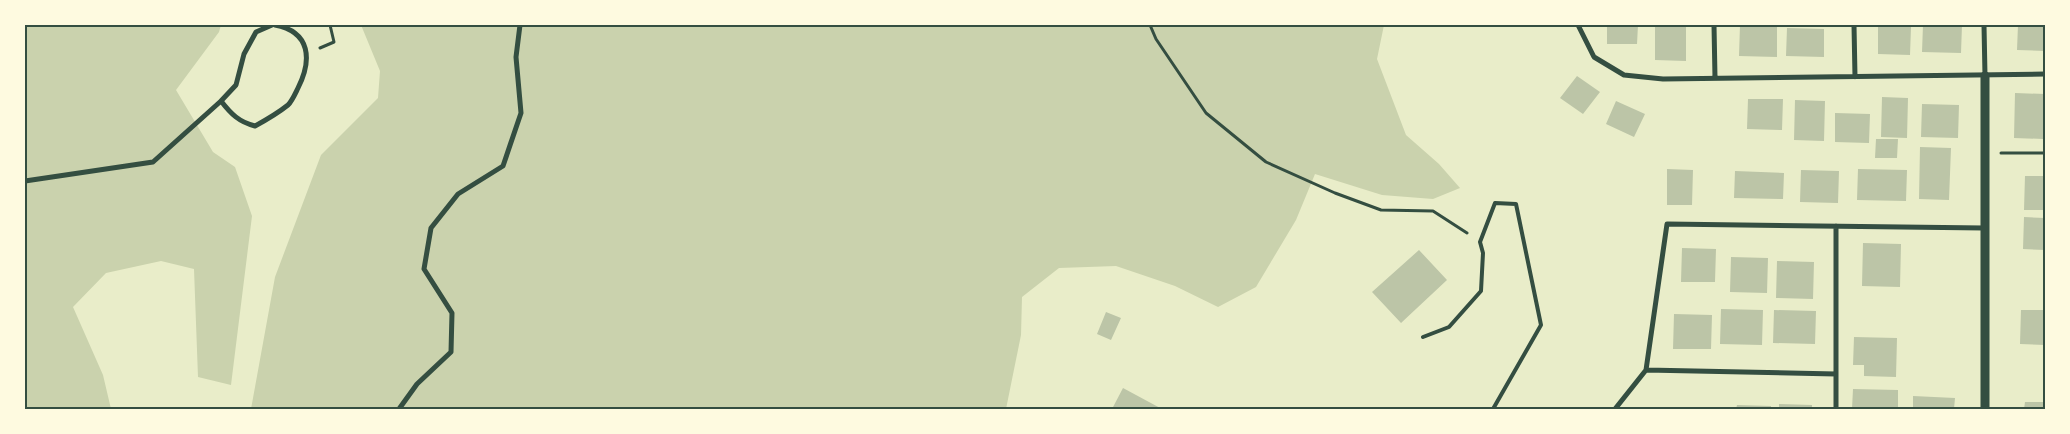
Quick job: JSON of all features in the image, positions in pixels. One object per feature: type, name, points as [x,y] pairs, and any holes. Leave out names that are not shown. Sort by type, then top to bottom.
[{"type":"street","points":[[25,180],[153,162],[221,101],[236,85],[244,54],[256,32],[274,25],[290,28],[300,38],[307,53],[301,81],[290,104],[255,126],[243,123],[230,114],[221,101]]},
{"type":"street","points":[[399,409],[417,384],[451,352],[452,313],[424,269],[431,228],[458,194],[504,166],[521,113],[516,57],[520,25]]},
{"type":"street","points":[[1578,25],[1594,57],[1624,75],[1662,79],[2045,74]]},
{"type":"street","points":[[1714,25],[1715,78]]},
{"type":"street","points":[[1854,25],[1855,77]]},
{"type":"street","points":[[1984,25],[1985,409]]},
{"type":"street","points":[[1615,409],[1646,370],[1667,224],[1984,228]]},
{"type":"street","points":[[1836,226],[1836,409]]},
{"type":"street","points":[[1646,370],[1836,374]]},
{"type":"lane","points":[[1423,338],[1449,327],[1481,291],[1483,253],[1480,242],[1495,203],[1516,204],[1541,325],[1493,409]]},
{"type":"path","points":[[307,53],[334,42],[330,25]]},
{"type":"path","points":[[1150,25],[1156,39],[1206,113],[1266,162],[1335,194],[1381,210],[1433,211],[1480,242]]},
{"type":"path","points":[[2017,153],[2045,153]]},
{"type":"green space","points":[[25,25],[221,25],[219,32],[176,90],[213,152],[235,167],[252,216],[231,385],[198,377],[194,269],[161,261],[106,273],[73,307],[103,375],[111,409],[25,409]]},
{"type":"green space","points":[[361,25],[1384,25],[1377,59],[1406,135],[1439,164],[1460,188],[1433,199],[1382,195],[1315,174],[1296,220],[1256,287],[1218,307],[1175,286],[1116,266],[1059,268],[1022,297],[1021,335],[1006,409],[251,409],[275,277],[321,155],[378,98],[380,71]]},
{"type":"building","points":[[1607,25],[1638,25],[1637,44],[1607,44]]},
{"type":"building","points":[[1655,25],[1686,25],[1686,61],[1655,60]]},
{"type":"building","points":[[1740,25],[1777,25],[1777,57],[1739,56]]},
{"type":"building","points":[[1923,25],[1962,25],[1961,53],[1922,52]]},
{"type":"building","points":[[2018,25],[2045,25],[2045,51],[2017,50]]},
{"type":"building","points":[[1878,26],[1911,27],[1910,55],[1878,54]]},
{"type":"building","points":[[1787,28],[1824,29],[1824,57],[1786,56]]},
{"type":"building","points":[[1577,76],[1600,92],[1583,114],[1560,98]]},
{"type":"building","points":[[2015,93],[2045,94],[2043,139],[2014,138]]},
{"type":"building","points":[[1882,97],[1908,98],[1907,138],[1881,137]]},
{"type":"building","points":[[1748,99],[1783,99],[1782,130],[1747,129]]},
{"type":"building","points":[[1795,100],[1825,101],[1824,141],[1794,140]]},
{"type":"building","points":[[1616,101],[1645,114],[1634,137],[1606,124]]},
{"type":"building","points":[[1922,104],[1959,105],[1958,138],[1921,137]]},
{"type":"building","points":[[1835,113],[1870,114],[1869,143],[1835,142]]},
{"type":"building","points":[[1876,139],[1898,139],[1897,158],[1875,158]]},
{"type":"building","points":[[1920,147],[1951,148],[1949,200],[1919,199]]},
{"type":"building","points":[[1667,169],[1693,170],[1692,205],[1667,205]]},
{"type":"building","points":[[1858,169],[1907,170],[1906,201],[1857,200]]},
{"type":"building","points":[[1801,170],[1839,171],[1838,203],[1800,202]]},
{"type":"building","points":[[1735,171],[1784,173],[1783,199],[1734,198]]},
{"type":"building","points":[[2025,176],[2045,176],[2045,210],[2024,210]]},
{"type":"building","points":[[2024,217],[2045,218],[2045,250],[2023,249]]},
{"type":"building","points":[[1863,243],[1901,244],[1900,287],[1862,286]]},
{"type":"building","points":[[1682,248],[1716,249],[1715,282],[1681,282]]},
{"type":"building","points":[[1419,250],[1447,280],[1401,323],[1372,292]]},
{"type":"building","points":[[1731,257],[1768,258],[1767,293],[1730,292]]},
{"type":"building","points":[[1777,261],[1814,262],[1813,299],[1776,298]]},
{"type":"building","points":[[1721,309],[1763,310],[1762,345],[1720,344]]},
{"type":"building","points":[[1774,310],[1816,311],[1815,344],[1773,343]]},
{"type":"building","points":[[2021,310],[2045,310],[2045,345],[2020,344]]},
{"type":"building","points":[[1106,312],[1121,318],[1111,340],[1097,334]]},
{"type":"building","points":[[1674,314],[1712,315],[1711,349],[1673,349]]},
{"type":"building","points":[[1854,337],[1897,338],[1896,377],[1864,376],[1864,365],[1853,365]]},
{"type":"building","points":[[1123,388],[1162,409],[1112,409]]},
{"type":"building","points":[[1853,389],[1898,390],[1898,409],[1852,409]]},
{"type":"building","points":[[1913,396],[1955,398],[1954,409],[1913,409]]},
{"type":"building","points":[[2025,402],[2045,402],[2045,409],[2024,409]]},
{"type":"building","points":[[1779,404],[1812,405],[1812,409],[1779,409]]},
{"type":"building","points":[[1737,405],[1771,406],[1771,409],[1736,409]]}]
